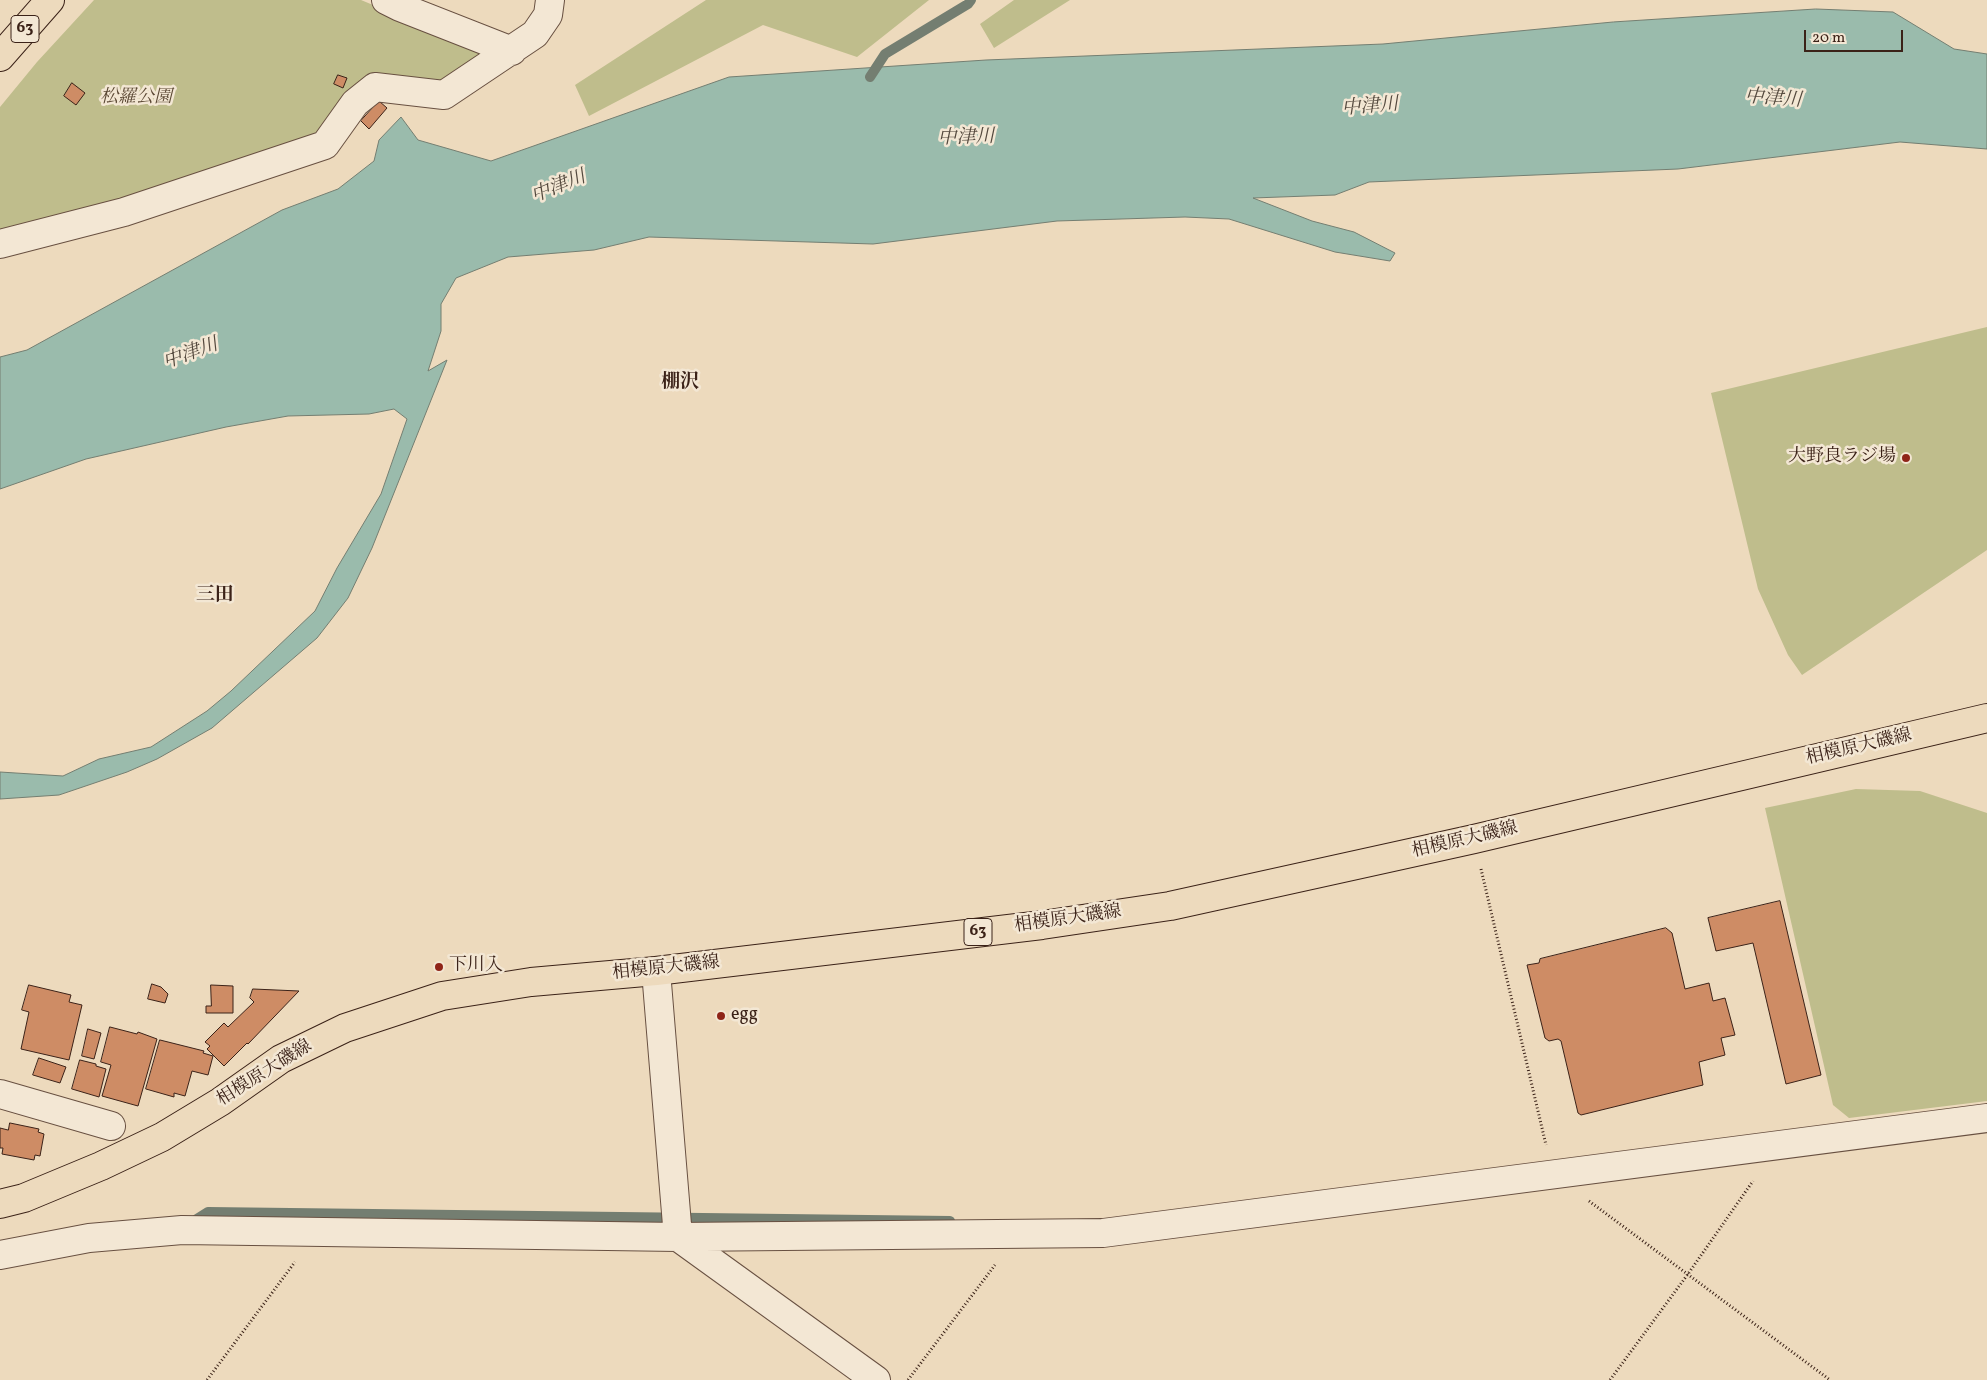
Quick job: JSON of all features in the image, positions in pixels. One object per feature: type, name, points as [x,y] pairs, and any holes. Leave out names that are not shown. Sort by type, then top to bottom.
[{"type":"main road","name":"63","points":[[0,57],[50,0]]},
{"type":"main road","name":"相模原大磯線","points":[[0,1204],[24,1198],[102,1166],[162,1137],[220,1102],[282,1059],[345,1028],[442,996],[531,982],[656,971],[1032,926],[1170,906],[1474,839],[1987,718]]},
{"type":"street","points":[[386,0],[400,8],[512,51]]},
{"type":"street","points":[[0,244],[124,212],[325,145],[355,103],[375,87],[444,96],[535,34],[548,15],[550,0]]},
{"type":"street","points":[[656,971],[678,1234],[876,1380]]},
{"type":"street","points":[[0,1094],[111,1126]]},
{"type":"street","points":[[0,1255],[89,1238],[182,1230],[678,1234],[1102,1233],[1549,1162],[1778,1145],[1987,1118]]},
{"type":"path","points":[[1474,839],[1549,1162],[1688,1274],[1830,1380]]},
{"type":"path","points":[[1610,1380],[1688,1274],[1778,1145]]},
{"type":"path","points":[[208,1380],[317,1232]]},
{"type":"path","points":[[908,1380],[1020,1232]]},
{"type":"green space","name":"松羅公園","points":[[94,0],[361,0],[481,50],[486,59],[440,90],[374,79],[315,141],[0,238],[0,107],[37,62]]},
{"type":"green space","points":[[706,0],[929,0],[857,57],[763,25],[589,116],[575,85]]},
{"type":"green space","points":[[1014,0],[1070,0],[994,48],[980,24]]},
{"type":"green space","points":[[1987,327],[1987,550],[1802,675],[1788,655],[1758,589],[1711,393]]},
{"type":"green space","points":[[1856,789],[1920,791],[1987,813],[1987,1101],[1849,1118],[1833,1105],[1765,808]]},
{"type":"water","name":"中津川","points":[[1816,9],[1893,12],[1954,49],[1987,54],[1987,149],[1900,142],[1678,169],[1369,182],[1335,195],[1253,198],[1312,221],[1354,232],[1395,253],[1390,261],[1335,252],[1229,219],[1185,217],[1057,221],[873,244],[649,237],[594,250],[508,257],[456,278],[441,304],[441,331],[428,371],[447,360],[372,548],[348,598],[317,638],[212,728],[157,759],[127,772],[59,795],[0,799],[0,772],[63,776],[99,759],[151,747],[207,711],[231,691],[315,611],[337,568],[381,494],[407,419],[394,409],[369,414],[288,416],[226,427],[86,459],[0,489],[0,357],[27,350],[282,210],[338,189],[374,161],[379,140],[401,117],[418,140],[491,161],[729,77],[986,60],[1383,44],[1613,22]]},
{"type":"building","points":[[338,75],[347,78],[343,88],[334,84]]},
{"type":"building","points":[[72,83],[85,93],[76,105],[64,96]]},
{"type":"building","points":[[379,101],[387,108],[369,129],[361,121]]},
{"type":"building","points":[[1780,901],[1821,1075],[1786,1084],[1753,943],[1716,951],[1708,918]]},
{"type":"building","points":[[1666,928],[1672,933],[1685,989],[1709,983],[1713,1001],[1725,998],[1735,1035],[1721,1038],[1725,1055],[1699,1062],[1703,1085],[1581,1115],[1578,1113],[1561,1041],[1558,1039],[1549,1041],[1545,1038],[1527,965],[1539,963],[1540,959]]},
{"type":"building","points":[[152,984],[161,987],[168,994],[165,1003],[148,999]]},
{"type":"building","points":[[29,985],[71,995],[69,1002],[82,1005],[69,1060],[21,1049],[29,1012],[22,1010]]},
{"type":"building","points":[[211,985],[233,986],[233,1013],[206,1013],[206,1006],[211,1006]]},
{"type":"building","points":[[253,989],[299,991],[224,1066],[207,1049],[210,1046],[205,1042],[224,1023],[228,1027],[254,1002],[250,998]]},
{"type":"building","points":[[110,1027],[137,1034],[138,1032],[157,1039],[138,1106],[102,1096],[111,1065],[101,1062]]},
{"type":"building","points":[[88,1029],[101,1033],[94,1059],[82,1056]]},
{"type":"building","points":[[160,1040],[204,1051],[203,1053],[213,1056],[208,1075],[192,1071],[185,1096],[174,1093],[174,1097],[146,1089]]},
{"type":"building","points":[[39,1058],[66,1067],[60,1083],[33,1075]]},
{"type":"building","points":[[80,1060],[106,1069],[99,1097],[72,1089]]},
{"type":"building","points":[[10,1123],[39,1129],[38,1132],[44,1134],[40,1156],[35,1155],[34,1160],[2,1154],[3,1148],[0,1148],[0,1128],[8,1130]]},
{"type":"waterway","points":[[870,77],[885,54],[968,4],[971,0]]},
{"type":"waterway","points":[[189,1224],[208,1212],[950,1221]]},
{"type":"place","name":"大野良ラジ場","points":[[1906,458]]},
{"type":"place","name":"下川入","points":[[439,967]]},
{"type":"place","name":"egg","points":[[721,1016]]},
{"type":"district","name":"棚沢","points":[[680,384]]},
{"type":"district","name":"三田","points":[[215,597]]}]
